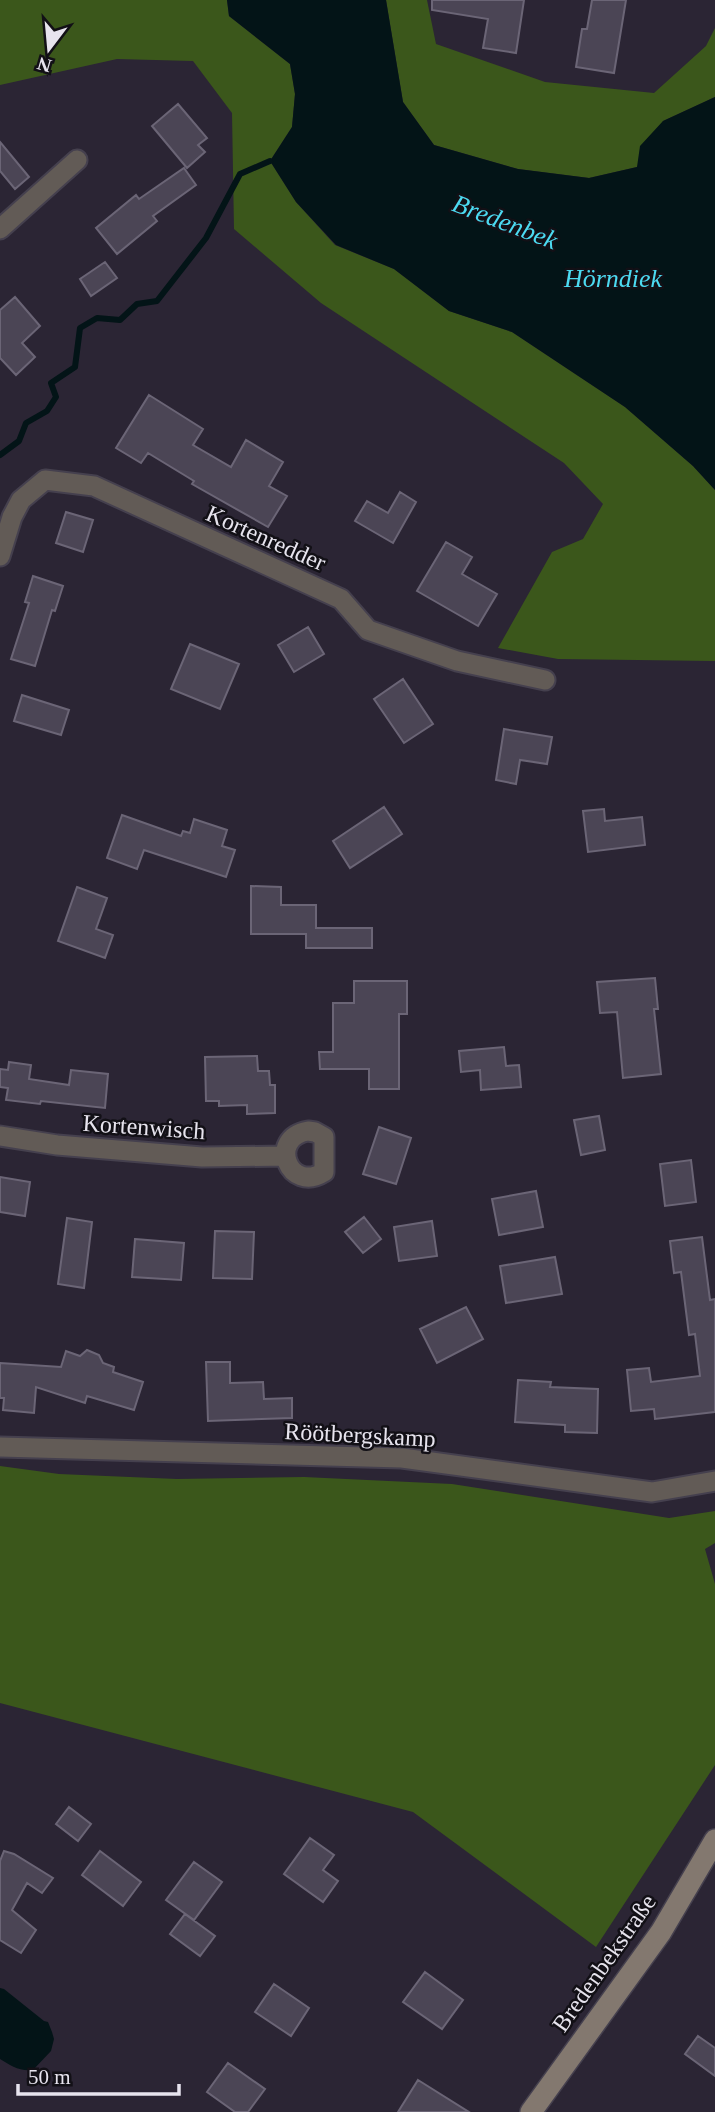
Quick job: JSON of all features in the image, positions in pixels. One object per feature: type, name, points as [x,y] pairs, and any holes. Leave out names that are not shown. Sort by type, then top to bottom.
[{"type":"street","points":[[0,229],[77,160]]},
{"type":"street","name":"Kortenredder","points":[[0,556],[12,517],[21,500],[45,480],[94,486],[341,599],[368,630],[457,661],[545,680]]},
{"type":"street","name":"Kortenwisch","points":[[0,1136],[57,1145],[202,1157],[286,1156]]},
{"type":"street","name":"Röötbergskamp","points":[[0,1447],[402,1458],[652,1492],[715,1481]]},
{"type":"street","name":"Bredenbekstraße","points":[[531,2112],[661,1932],[715,1840]]},
{"type":"green space","points":[[0,0],[227,0],[229,16],[290,64],[295,94],[292,127],[270,161],[296,202],[335,245],[394,269],[449,311],[512,332],[625,407],[693,466],[715,490],[715,661],[558,659],[498,648],[552,552],[583,539],[603,504],[564,463],[321,303],[234,229],[232,113],[193,61],[117,59],[0,85]]},
{"type":"green space","points":[[386,0],[427,0],[436,44],[545,82],[654,93],[706,46],[715,28],[715,97],[663,121],[637,167],[589,178],[518,169],[434,145],[403,102]]},
{"type":"green space","points":[[0,1466],[59,1474],[177,1479],[304,1477],[452,1484],[669,1518],[715,1511],[715,1543],[705,1549],[715,1584],[715,1765],[596,1947],[413,1812],[0,1703]]},
{"type":"water","name":"Hörndiek","points":[[227,0],[386,0],[403,102],[434,145],[518,169],[589,178],[637,167],[640,146],[663,121],[715,97],[715,490],[693,466],[625,407],[512,332],[449,311],[394,269],[336,245],[296,202],[270,161],[292,127],[295,94],[290,64],[229,16]]},
{"type":"water","points":[[0,1988],[48,2022],[54,2039],[51,2051],[33,2070],[19,2069],[0,2059]]},
{"type":"building","points":[[432,0],[524,0],[516,53],[483,48],[488,19],[432,10]]},
{"type":"building","points":[[592,0],[626,0],[614,73],[576,67],[582,29],[587,29]]},
{"type":"building","points":[[178,104],[207,138],[198,145],[205,152],[187,168],[152,126]]},
{"type":"building","points":[[0,142],[29,177],[15,189],[0,171]]},
{"type":"building","points":[[184,168],[196,185],[153,216],[157,221],[117,254],[96,228],[136,195],[139,199]]},
{"type":"building","points":[[105,262],[117,278],[91,296],[80,279]]},
{"type":"building","points":[[15,297],[40,326],[22,343],[35,357],[16,375],[0,358],[0,310]]},
{"type":"building","points":[[149,395],[203,429],[193,445],[231,467],[246,440],[283,462],[269,486],[287,496],[268,527],[192,484],[194,481],[148,453],[141,463],[116,448]]},
{"type":"building","points":[[400,492],[416,502],[393,543],[355,521],[367,501],[388,513]]},
{"type":"building","points":[[66,512],[93,520],[83,552],[56,543]]},
{"type":"building","points":[[446,542],[472,557],[462,574],[497,594],[478,626],[417,591]]},
{"type":"building","points":[[33,576],[63,586],[55,611],[52,610],[35,666],[11,659],[29,603],[25,602]]},
{"type":"building","points":[[308,627],[324,654],[294,672],[278,645]]},
{"type":"building","points":[[190,644],[239,664],[220,709],[171,689]]},
{"type":"building","points":[[403,679],[433,724],[404,743],[374,699]]},
{"type":"building","points":[[22,695],[69,710],[61,735],[14,721]]},
{"type":"building","points":[[504,729],[552,737],[547,764],[520,760],[516,784],[496,780]]},
{"type":"building","points":[[384,807],[402,834],[350,868],[333,841]]},
{"type":"building","points":[[604,809],[605,821],[642,817],[645,845],[588,852],[583,811]]},
{"type":"building","points":[[122,815],[181,836],[183,831],[190,833],[194,819],[227,830],[222,846],[235,850],[226,877],[144,850],[137,869],[107,858]]},
{"type":"building","points":[[251,886],[281,887],[281,905],[316,905],[316,928],[372,928],[372,948],[306,948],[306,934],[251,934]]},
{"type":"building","points":[[77,887],[107,898],[96,929],[113,935],[105,958],[58,941]]},
{"type":"building","points":[[655,978],[658,1009],[654,1009],[661,1074],[623,1078],[617,1012],[600,1013],[597,982]]},
{"type":"building","points":[[354,981],[407,981],[407,1014],[399,1014],[399,1089],[369,1089],[369,1069],[320,1069],[319,1052],[333,1052],[333,1003],[354,1003]]},
{"type":"building","points":[[504,1047],[506,1066],[519,1065],[521,1087],[481,1090],[480,1070],[461,1072],[459,1051]]},
{"type":"building","points":[[257,1056],[258,1071],[269,1071],[270,1085],[275,1085],[275,1113],[247,1114],[247,1105],[219,1106],[219,1101],[206,1101],[205,1057]]},
{"type":"building","points":[[9,1062],[31,1065],[29,1079],[69,1085],[71,1070],[108,1074],[105,1108],[6,1100],[8,1088],[0,1087],[0,1069],[8,1070]]},
{"type":"building","points":[[599,1116],[605,1150],[581,1155],[574,1120]]},
{"type":"building","points":[[379,1127],[411,1138],[396,1184],[363,1174]]},
{"type":"building","points":[[691,1160],[696,1202],[665,1206],[660,1164]]},
{"type":"building","points":[[0,1177],[30,1182],[25,1216],[0,1212]]},
{"type":"building","points":[[536,1191],[543,1227],[499,1235],[492,1199]]},
{"type":"building","points":[[364,1217],[381,1239],[363,1253],[345,1232]]},
{"type":"building","points":[[67,1218],[92,1222],[84,1288],[58,1284]]},
{"type":"building","points":[[432,1221],[437,1256],[399,1261],[394,1227]]},
{"type":"building","points":[[215,1231],[254,1232],[252,1279],[213,1278]]},
{"type":"building","points":[[702,1237],[710,1300],[715,1299],[715,1412],[655,1419],[654,1409],[631,1411],[627,1370],[649,1368],[651,1382],[700,1376],[695,1334],[689,1335],[681,1272],[674,1273],[670,1241]]},
{"type":"building","points":[[135,1239],[184,1243],[181,1280],[132,1277]]},
{"type":"building","points":[[555,1257],[562,1294],[506,1303],[500,1266]]},
{"type":"building","points":[[466,1307],[483,1339],[437,1363],[420,1329]]},
{"type":"building","points":[[87,1350],[99,1355],[103,1363],[114,1367],[113,1372],[143,1382],[134,1410],[87,1396],[85,1403],[36,1387],[34,1413],[3,1410],[4,1398],[0,1398],[0,1363],[61,1367],[66,1351],[80,1356]]},
{"type":"building","points":[[206,1362],[230,1362],[230,1383],[263,1382],[264,1399],[292,1398],[292,1418],[208,1421]]},
{"type":"building","points":[[518,1380],[551,1382],[550,1387],[598,1389],[597,1433],[565,1432],[565,1425],[515,1422]]},
{"type":"building","points":[[69,1807],[91,1824],[78,1841],[56,1824]]},
{"type":"building","points":[[310,1838],[334,1855],[323,1870],[338,1881],[323,1902],[284,1874]]},
{"type":"building","points":[[4,1851],[14,1854],[53,1878],[42,1893],[27,1883],[12,1910],[36,1930],[21,1953],[0,1940],[0,1861]]},
{"type":"building","points":[[100,1851],[141,1882],[123,1906],[82,1875]]},
{"type":"building","points":[[194,1862],[222,1882],[194,1920],[166,1900]]},
{"type":"building","points":[[185,1914],[215,1936],[200,1956],[170,1934]]},
{"type":"building","points":[[425,1972],[463,2000],[442,2029],[403,2002]]},
{"type":"building","points":[[274,1984],[309,2008],[291,2036],[255,2012]]},
{"type":"building","points":[[698,2036],[715,2048],[715,2076],[685,2054]]},
{"type":"building","points":[[228,2063],[265,2089],[248,2112],[235,2112],[207,2092]]},
{"type":"building","points":[[418,2080],[469,2112],[398,2112]]},
{"type":"waterway","points":[[0,455],[19,441],[26,423],[47,411],[56,397],[51,383],[75,367],[80,328],[97,318],[120,320],[137,304],[157,301],[206,238],[240,174],[270,161]]},
{"type":"water label","name":"Bredenbek","points":[[505,222]]}]
